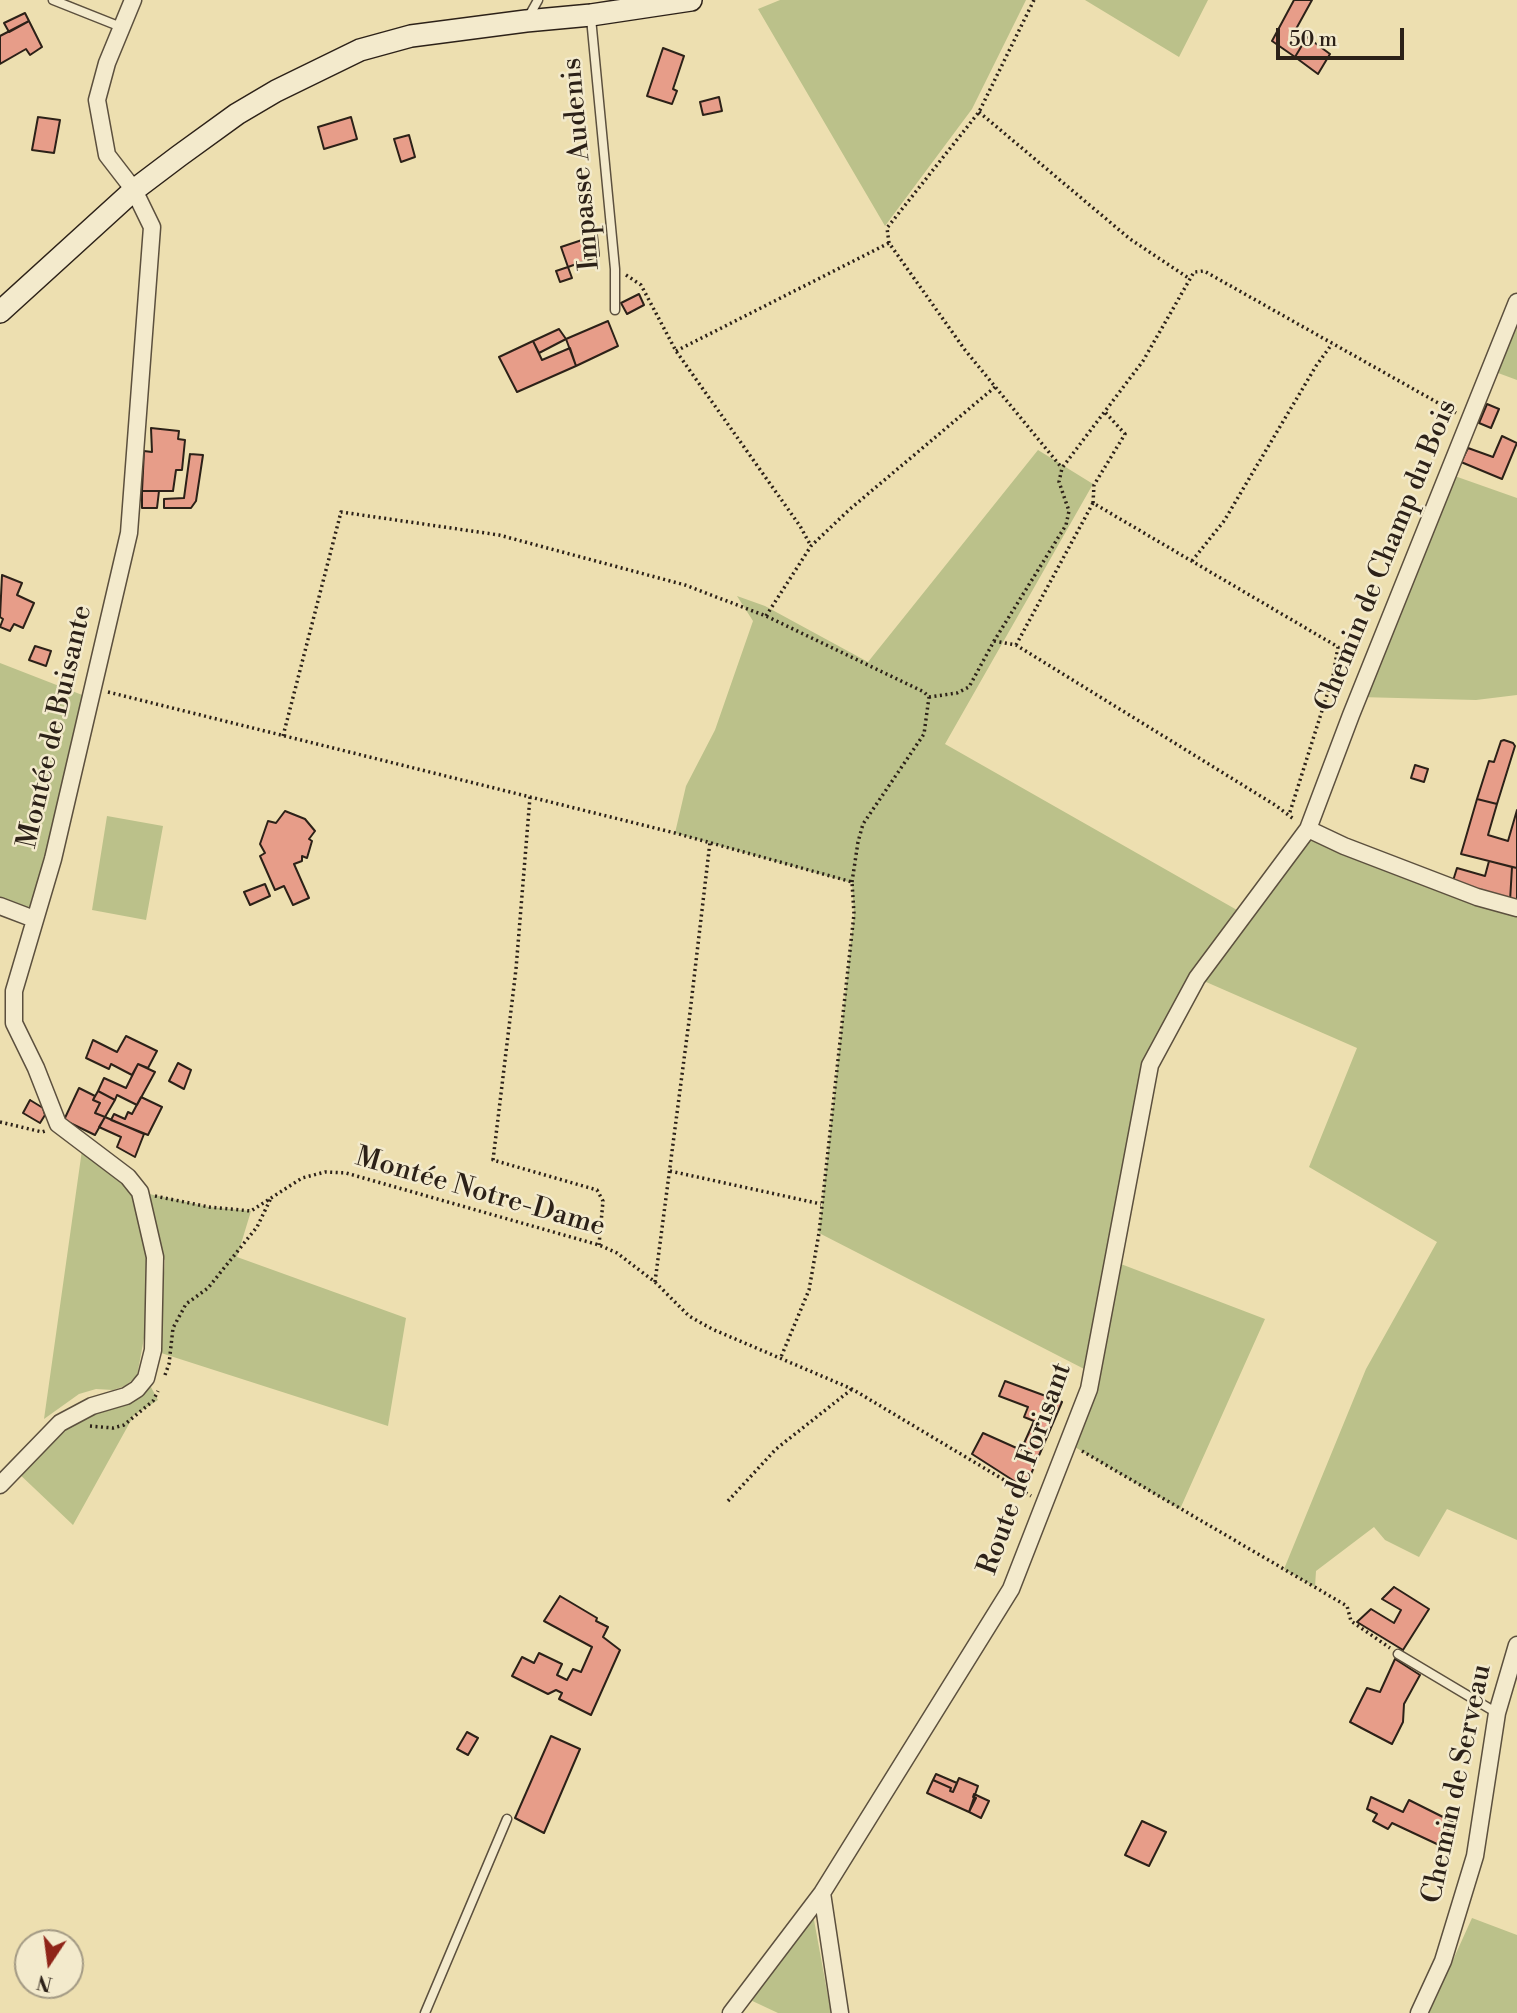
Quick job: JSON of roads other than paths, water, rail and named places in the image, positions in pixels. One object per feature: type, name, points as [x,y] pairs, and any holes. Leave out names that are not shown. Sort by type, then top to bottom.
[{"type":"main road","points":[[0,312],[134,190],[247,108],[360,50],[411,36],[591,15],[691,0]]},
{"type":"street","name":"Montée de Buisante","points":[[0,1485],[46,1434],[60,1423],[92,1406],[126,1396],[137,1389],[146,1378],[153,1350],[155,1257],[139,1192],[128,1177],[58,1124],[15,1023],[14,991],[53,859],[129,533],[152,227],[134,190],[107,155],[97,100],[107,63],[133,0]]},
{"type":"street","name":"Chemin de Champ du Bois","points":[[1308,829],[1517,302]]},
{"type":"street","points":[[1308,829],[1477,897],[1517,908]]},
{"type":"street","name":"Route de Forisant","points":[[731,2013],[822,1893],[1012,1589],[1089,1389],[1150,1065],[1197,978],[1308,829]]},
{"type":"street","points":[[0,906],[34,919]]},
{"type":"street","name":"Chemin de Serveau","points":[[1419,2013],[1443,1961],[1475,1856],[1497,1713],[1517,1645]]},
{"type":"street","points":[[822,1893],[840,2013]]},
{"type":"lane","points":[[53,0],[121,27]]},
{"type":"lane","points":[[526,21],[538,0]]},
{"type":"lane","name":"Impasse Audenis","points":[[591,15],[615,269],[615,310]]},
{"type":"lane","points":[[1398,1654],[1497,1713]]},
{"type":"lane","points":[[425,2013],[507,1819]]}]
